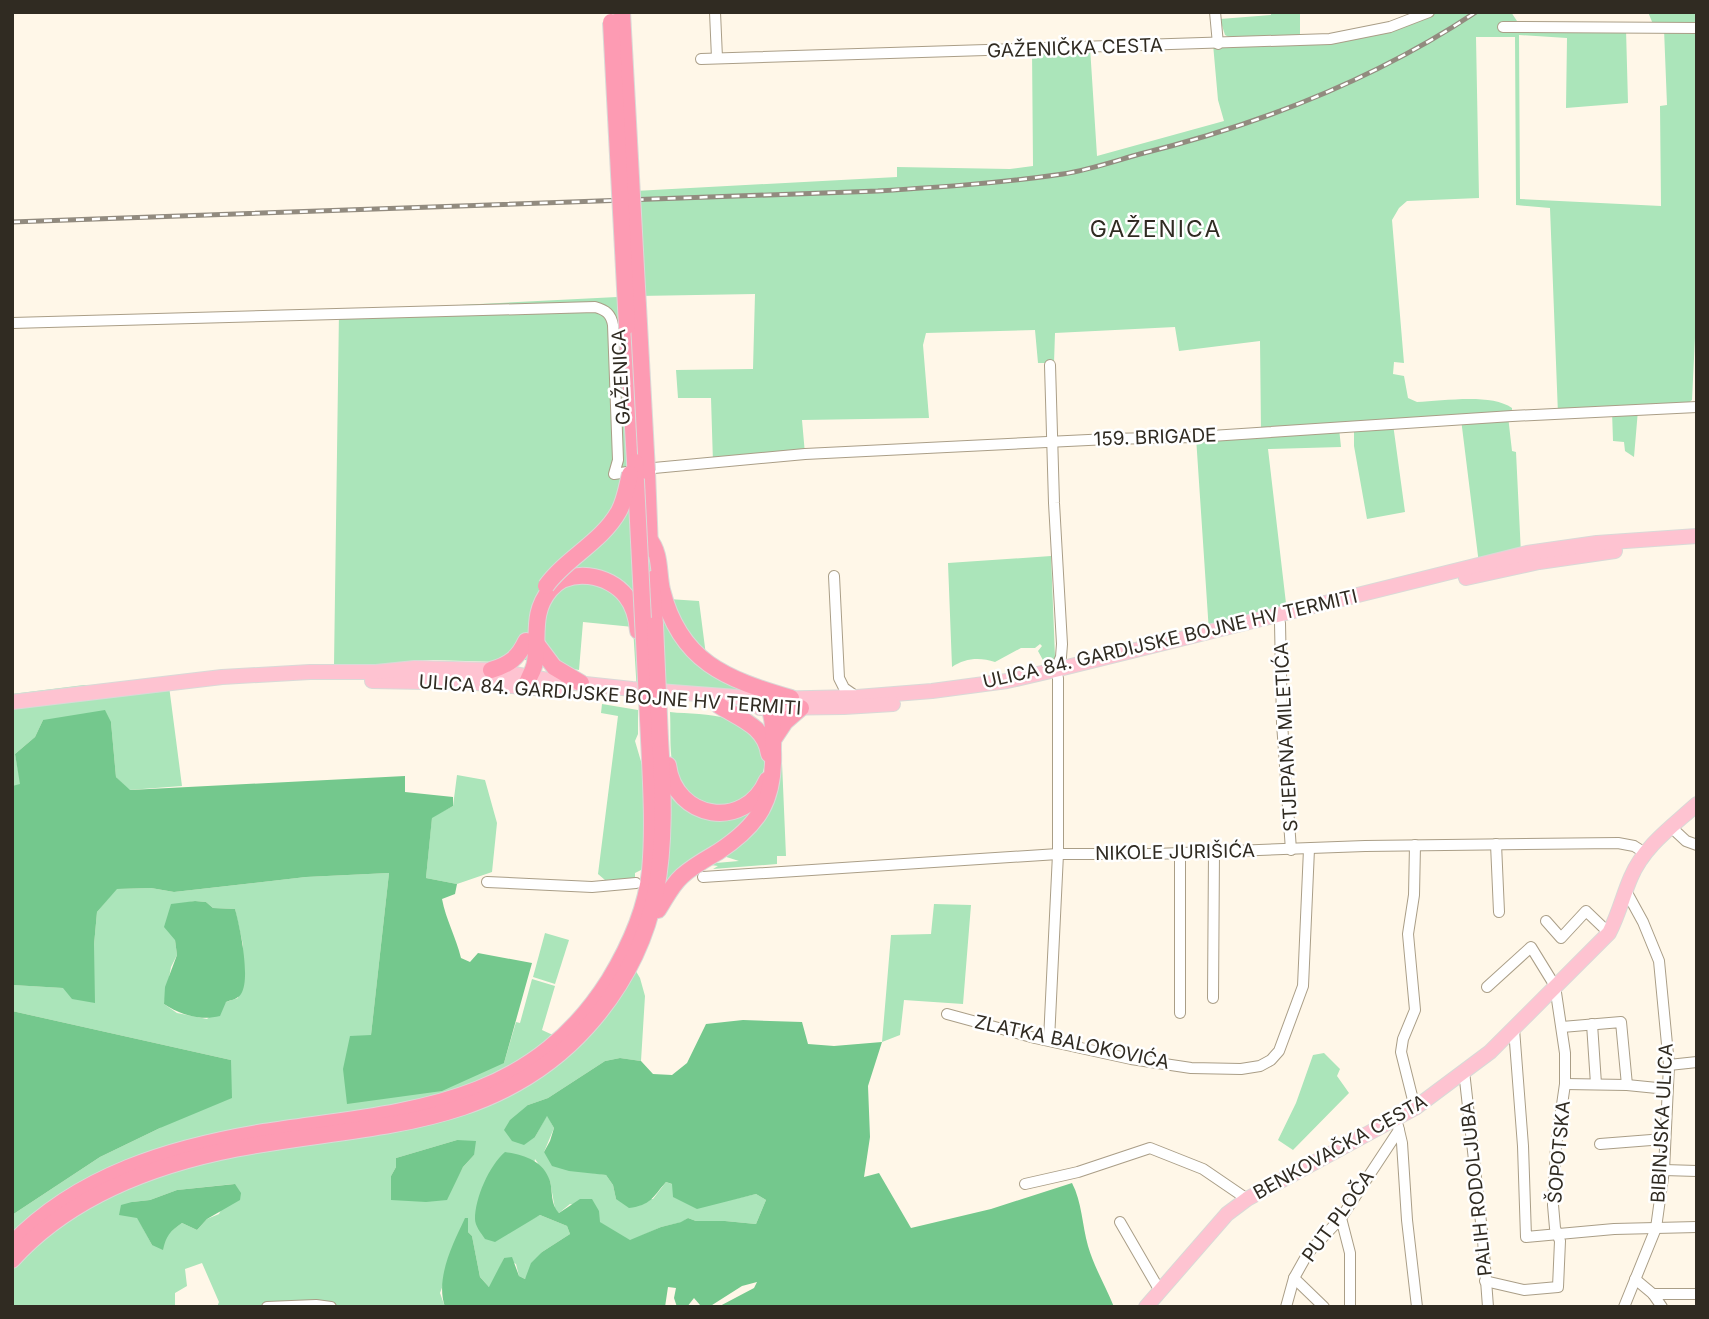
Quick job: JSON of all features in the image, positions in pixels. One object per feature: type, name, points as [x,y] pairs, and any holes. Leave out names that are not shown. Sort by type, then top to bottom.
[{"type":"highway","name":"GAŽENICA","points":[[611,12],[645,667],[654,739]]},
{"type":"highway","name":"GAŽENICA","points":[[622,12],[649,538],[654,739]]},
{"type":"highway","points":[[527,682],[535,664],[529,619],[557,571],[603,532],[619,511],[635,462]]},
{"type":"highway","points":[[649,538],[657,548],[667,609],[688,644],[707,663],[737,681],[796,703],[773,740]]},
{"type":"highway","points":[[548,588],[574,576],[587,576],[599,578],[620,589],[634,609],[640,659],[645,667]]},
{"type":"highway","points":[[491,670],[512,661],[531,642]]},
{"type":"highway","points":[[531,642],[554,667],[581,683]]},
{"type":"highway","points":[[12,1260],[65,1215],[113,1187],[149,1171],[222,1152],[424,1119],[478,1103],[537,1071],[561,1053],[601,1011],[626,973],[648,924],[667,892],[681,877],[746,832],[758,817],[773,781],[773,740],[767,704]]},
{"type":"highway","points":[[654,739],[666,747],[669,773],[688,802],[712,813],[722,814],[743,806],[763,789],[768,777],[769,751],[760,732],[750,722],[718,705]]},
{"type":"highway","points":[[648,924],[660,870],[664,826],[654,739]]},
{"type":"highway","points":[[12,1244],[52,1209],[109,1175],[141,1162],[221,1140],[393,1114],[434,1105],[468,1095],[530,1063],[559,1040],[588,1008],[610,978],[634,931],[649,873],[654,739]]},
{"type":"main road","name":"ULICA 84. GARDIJSKE BOJNE HV TERMITI","points":[[796,703],[826,697],[857,697],[1057,674],[1079,664],[1527,553],[1597,543],[1697,536]]},
{"type":"main road","name":"ULICA 84. GARDIJSKE BOJNE HV TERMITI","points":[[12,702],[222,677],[310,672],[376,672],[415,668],[491,670],[527,682],[718,705],[796,703],[867,706],[946,699],[1009,689],[1057,674],[1539,562],[1599,552],[1697,545]]},
{"type":"main road","name":"ULICA 84. GARDIJSKE BOJNE HV TERMITI","points":[[12,711],[271,682],[581,683],[767,704]]},
{"type":"main road","name":"BENKOVAČKA CESTA","points":[[1146,1307],[1227,1214],[1247,1199],[1397,1125],[1415,1108],[1490,1052],[1609,933],[1618,917],[1631,877],[1645,853],[1697,804]]},
{"type":"street","points":[[715,12],[717,58]]},
{"type":"street","points":[[1214,12],[1218,44]]},
{"type":"street","name":"GAŽENIČKA CESTA","points":[[701,59],[1331,39],[1390,27],[1429,12]]},
{"type":"street","points":[[1503,27],[1697,28]]},
{"type":"street","name":"159. BRIGADE","points":[[12,323],[595,307],[604,309],[611,316],[614,325],[618,460],[614,474],[796,455],[1196,437],[1697,407]]},
{"type":"street","points":[[1049,366],[1062,644],[1057,674],[1058,854],[1049,1040]]},
{"type":"street","points":[[834,576],[839,678],[844,688],[857,697]]},
{"type":"street","name":"STJEPANA MILETIĆA","points":[[1280,624],[1282,723],[1291,850]]},
{"type":"street","points":[[1062,644],[1079,664]]},
{"type":"street","points":[[826,697],[839,678]]},
{"type":"street","points":[[1671,827],[1686,841],[1697,845]]},
{"type":"street","name":"NIKOLE JURIŠIĆA","points":[[704,877],[1058,854],[1618,843],[1634,846],[1645,853]]},
{"type":"street","points":[[1496,844],[1499,912]]},
{"type":"street","points":[[1415,845],[1408,934],[1415,1010],[1403,1039],[1401,1052],[1415,1108]]},
{"type":"street","name":"ZLATKA BALOKOVIĆA","points":[[947,1014],[1131,1059],[1191,1068],[1241,1069],[1260,1066],[1271,1060],[1279,1051],[1305,977],[1309,849]]},
{"type":"street","points":[[1213,998],[1214,851]]},
{"type":"street","points":[[1180,852],[1180,1013]]},
{"type":"street","points":[[487,882],[592,887],[636,883]]},
{"type":"street","name":"BIBINJSKA ULICA","points":[[1624,1307],[1656,1228],[1664,1170],[1669,1065],[1659,961],[1643,922],[1626,891]]},
{"type":"street","points":[[1546,921],[1561,938],[1586,911],[1609,933]]},
{"type":"street","points":[[1487,987],[1531,947],[1555,986]]},
{"type":"street","name":"ŠOPOTSKA","points":[[1485,1281],[1524,1290],[1558,1287],[1560,1241],[1553,1205],[1565,1053],[1555,986]]},
{"type":"street","points":[[1562,1027],[1621,1022],[1627,1085]]},
{"type":"street","points":[[1592,1024],[1596,1084]]},
{"type":"street","points":[[1514,1029],[1523,1146],[1526,1237],[1614,1229],[1697,1227]]},
{"type":"street","points":[[1669,1065],[1697,1062]]},
{"type":"street","name":"PALIH RODOLJUBA","points":[[1464,1071],[1488,1307]]},
{"type":"street","points":[[1564,1084],[1667,1089]]},
{"type":"street","points":[[1397,1125],[1402,1143],[1417,1307]]},
{"type":"street","name":"PUT PLOČA","points":[[1286,1307],[1294,1278],[1308,1253],[1341,1218],[1397,1125]]},
{"type":"street","points":[[1600,1144],[1664,1139]]},
{"type":"street","points":[[1025,1184],[1078,1172],[1150,1148],[1203,1169],[1247,1199]]},
{"type":"street","points":[[1664,1170],[1697,1171]]},
{"type":"street","points":[[1341,1218],[1350,1253],[1350,1305]]},
{"type":"street","points":[[1120,1222],[1160,1291]]},
{"type":"street","points":[[1294,1278],[1324,1307]]},
{"type":"street","points":[[1635,1279],[1653,1294],[1662,1307]]},
{"type":"street","points":[[1653,1294],[1697,1294]]},
{"type":"street","points":[[267,1307],[316,1304],[331,1307]]},
{"type":"green space","points":[[1271,12],[1300,12],[1300,36],[1231,38],[1225,35],[1220,19],[1271,15]]},
{"type":"green space","points":[[1429,12],[1511,12],[1521,27],[1626,29],[1628,103],[1566,108],[1567,38],[1519,35],[1520,199],[1661,206],[1660,106],[1667,105],[1664,29],[1655,29],[1648,12],[1697,12],[1697,296],[1692,400],[1682,408],[1638,410],[1634,457],[1625,451],[1624,442],[1613,441],[1612,411],[1558,414],[1550,208],[1516,205],[1515,37],[1476,37],[1479,198],[1407,201],[1392,220],[1404,363],[1394,362],[1393,374],[1404,376],[1408,398],[1417,402],[1480,399],[1503,403],[1512,408],[1512,416],[1508,416],[1512,451],[1516,452],[1521,554],[1479,564],[1461,419],[1393,424],[1405,512],[1367,519],[1354,446],[1354,427],[1339,428],[1341,447],[1268,449],[1287,612],[1209,632],[1196,437],[1261,432],[1260,341],[1179,351],[1175,327],[1055,333],[1054,363],[1038,363],[1035,330],[926,333],[923,345],[929,418],[802,420],[805,454],[713,463],[711,398],[678,398],[676,370],[753,369],[755,294],[638,296],[653,598],[699,601],[707,663],[751,698],[637,693],[633,627],[583,622],[579,670],[509,657],[498,662],[433,660],[385,666],[334,666],[339,311],[637,296],[635,191],[897,177],[897,167],[1010,169],[1033,166],[1032,49],[1090,47],[1097,156],[1224,121],[1218,100],[1213,44],[1330,39]]},
{"type":"green space","points":[[1051,556],[1055,657],[1051,662],[1044,662],[1038,651],[1042,646],[1040,644],[1035,648],[1021,648],[995,662],[973,659],[952,667],[948,563]]},
{"type":"green space","points":[[84,685],[169,686],[182,786],[129,790],[116,777],[111,722],[43,720],[35,737],[15,754],[21,785],[12,786],[12,694]]},
{"type":"green space","points":[[602,704],[638,710],[638,734],[635,741],[645,775],[646,813],[643,869],[635,873],[635,878],[605,880],[598,874],[618,716],[601,713]]},
{"type":"green space","points":[[105,710],[111,722],[116,777],[130,790],[405,776],[405,792],[453,797],[453,806],[432,818],[426,878],[457,884],[455,894],[442,899],[461,958],[470,962],[478,953],[532,963],[504,1063],[442,1091],[347,1104],[343,1069],[350,1036],[371,1035],[389,873],[306,877],[174,892],[151,888],[117,889],[97,912],[94,945],[95,1003],[72,999],[63,988],[12,985],[12,786],[20,784],[15,754],[35,737],[43,720]]},
{"type":"green space","points":[[670,712],[721,717],[746,730],[760,745],[765,762],[760,778],[750,792],[735,802],[718,806],[701,803],[685,789],[672,764]]},
{"type":"green space","points":[[781,739],[786,856],[777,856],[777,864],[713,869],[718,866],[704,864],[739,861],[720,855],[753,829],[771,807],[779,781]]},
{"type":"green space","points":[[457,775],[485,780],[497,823],[492,872],[457,884],[426,878],[432,817],[453,806]]},
{"type":"green space","points":[[669,787],[691,809],[759,800],[744,826],[674,872],[661,895]]},
{"type":"green space","points":[[389,873],[371,1035],[504,1063],[516,1022],[520,1023],[532,979],[555,986],[542,1030],[566,1041],[628,958],[640,978],[645,996],[641,1061],[620,1058],[605,1061],[548,1098],[528,1105],[535,1137],[547,1115],[554,1128],[544,1152],[593,1173],[606,1175],[613,1185],[616,1199],[653,1199],[666,1182],[721,1202],[756,1194],[766,1200],[756,1224],[696,1221],[688,1218],[630,1241],[599,1222],[599,1211],[570,1204],[559,1213],[555,1209],[550,1181],[535,1159],[524,1223],[540,1215],[567,1226],[570,1234],[542,1252],[525,1279],[519,1276],[516,1264],[504,1258],[490,1288],[480,1277],[472,1236],[468,1232],[468,1218],[440,1293],[445,1307],[217,1307],[219,1302],[202,1263],[185,1269],[187,1286],[175,1293],[175,1307],[12,1307],[12,1215],[100,1157],[160,1128],[231,1060],[12,1011],[12,985],[64,988],[94,945],[97,912],[116,889],[151,888],[174,892],[306,877]],"holes":[[[206,902],[213,908],[235,909],[243,945],[238,998],[226,1002],[207,1019],[177,1013],[164,1004],[171,967],[177,955],[175,940],[185,903]],[[457,1140],[474,1155],[463,1167],[446,1200],[391,1200],[391,1176],[396,1167],[396,1158]],[[234,1184],[219,1214],[207,1219],[197,1230],[182,1223],[152,1245],[132,1202],[150,1200],[177,1190]]]},
{"type":"green space","points":[[206,902],[213,908],[235,909],[242,940],[244,987],[238,997],[226,1002],[220,1016],[191,1016],[164,1004],[165,987],[177,955],[175,940],[164,927],[171,904]]},
{"type":"green space","points":[[934,904],[971,905],[963,1004],[904,1000],[900,1035],[882,1042],[891,935],[931,934]]},
{"type":"green space","points":[[545,933],[569,940],[555,984],[533,977]]},
{"type":"green space","points":[[12,1011],[231,1060],[232,1098],[100,1157],[12,1215]]},
{"type":"green space","points":[[743,1020],[802,1022],[808,1044],[834,1046],[882,1042],[868,1086],[870,1137],[864,1177],[879,1173],[911,1228],[991,1209],[1072,1183],[1091,1254],[1114,1307],[718,1307],[754,1288],[757,1282],[742,1286],[709,1307],[700,1305],[694,1298],[687,1307],[677,1307],[674,1298],[676,1288],[668,1287],[665,1307],[445,1307],[442,1296],[444,1273],[465,1218],[468,1218],[468,1232],[472,1236],[480,1277],[489,1287],[504,1258],[512,1257],[519,1276],[525,1279],[531,1263],[542,1252],[570,1234],[567,1226],[540,1215],[495,1242],[485,1239],[475,1222],[477,1202],[488,1174],[505,1152],[526,1157],[543,1168],[550,1181],[553,1202],[559,1213],[580,1199],[592,1199],[599,1211],[600,1222],[630,1240],[688,1218],[696,1221],[756,1224],[766,1200],[756,1194],[697,1209],[673,1197],[672,1184],[666,1182],[647,1203],[629,1208],[616,1199],[613,1185],[606,1175],[569,1171],[552,1166],[544,1152],[554,1128],[547,1116],[535,1137],[524,1145],[512,1141],[504,1130],[510,1120],[528,1105],[548,1098],[605,1061],[620,1058],[641,1061],[653,1074],[672,1075],[687,1063],[706,1024]]},
{"type":"green space","points":[[1324,1053],[1340,1069],[1337,1076],[1349,1093],[1293,1150],[1278,1140],[1296,1103],[1313,1055]]},
{"type":"green space","points":[[457,1140],[476,1141],[474,1155],[463,1167],[447,1200],[391,1200],[391,1176],[396,1167],[396,1158]]},
{"type":"green space","points":[[235,1184],[241,1193],[240,1200],[207,1219],[197,1230],[182,1223],[169,1234],[163,1250],[152,1245],[137,1218],[119,1215],[121,1205],[132,1202],[150,1200],[177,1190]]},
{"type":"railway","points":[[12,222],[878,191],[1063,174],[1228,129],[1314,98],[1397,59],[1476,12]]},
{"type":"district","name":"GAŽENICA","points":[[1156,229]]}]
